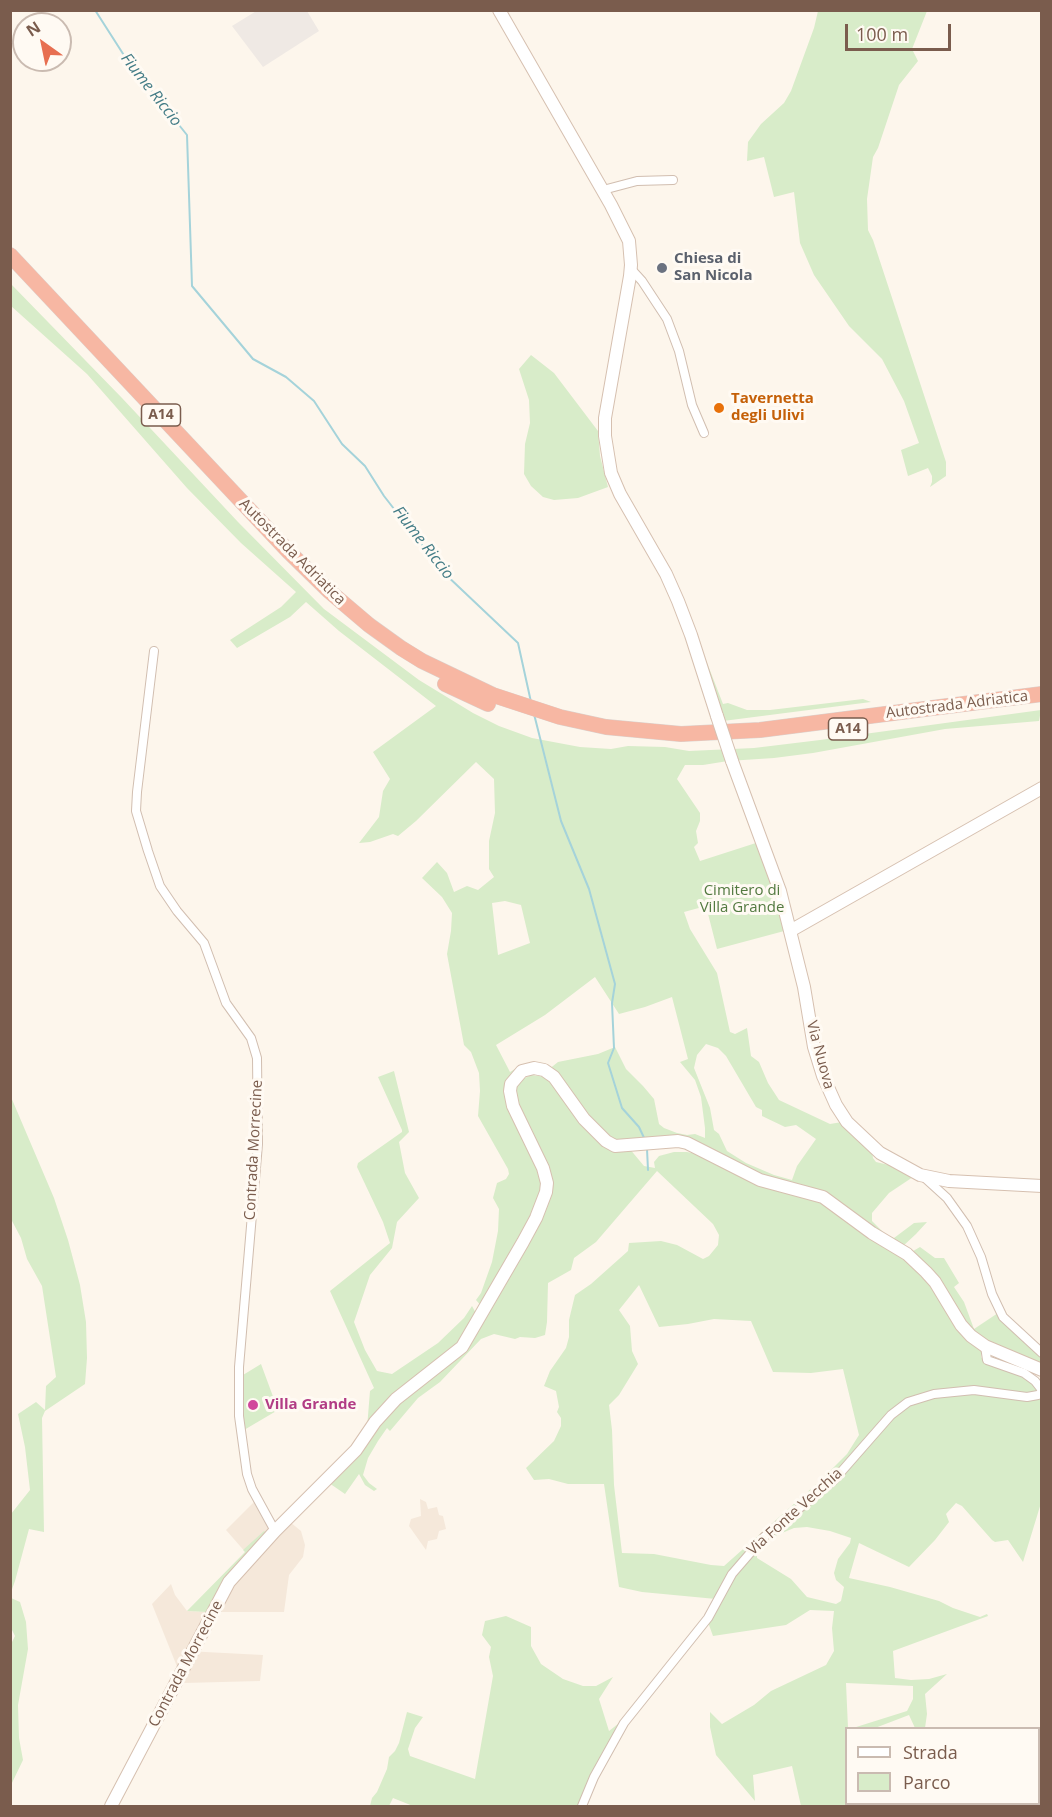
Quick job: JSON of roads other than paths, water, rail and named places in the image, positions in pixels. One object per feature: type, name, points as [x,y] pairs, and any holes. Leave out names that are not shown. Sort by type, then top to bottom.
[{"type":"highway","name":"Autostrada Adriatica","points":[[10,255],[307,577]]},
{"type":"highway","name":"Autostrada Adriatica","points":[[10,270],[307,577],[323,592],[426,668],[485,692],[560,717],[699,744],[764,740],[1041,704]]},
{"type":"highway","name":"Autostrada Adriatica","points":[[655,737],[760,730],[1041,694]]},
{"type":"street","name":"Via Nuova","points":[[499,10],[603,189],[629,241],[631,269],[605,418],[605,436],[611,473],[620,494],[666,574],[691,635],[732,760],[780,891],[804,987],[814,1047],[823,1076],[836,1105],[847,1122],[880,1153],[920,1175],[947,1198],[967,1226],[1003,1317],[1041,1353]]},
{"type":"street","points":[[603,189],[637,181],[673,180]]},
{"type":"street","points":[[631,269],[642,281],[667,319],[679,351],[692,405],[704,433]]},
{"type":"street","name":"Contrada Morrecine","points":[[154,651],[136,811],[160,886],[177,911],[204,943],[226,1003],[251,1038],[257,1058],[258,1144],[239,1367],[239,1416],[247,1474],[252,1489],[275,1531]]},
{"type":"street","points":[[790,931],[1041,788]]},
{"type":"street","name":"Contrada Morrecine","points":[[111,1806],[229,1582],[275,1531],[356,1450],[375,1422],[396,1400],[462,1347],[536,1218],[547,1183],[543,1168],[513,1106],[510,1091],[518,1075],[529,1069],[544,1070],[554,1077],[584,1119],[606,1141],[615,1146],[678,1141],[699,1147],[740,1171],[760,1179],[822,1197],[872,1233],[907,1254],[935,1282],[971,1336],[985,1346]]},
{"type":"street","name":"Via Nuova","points":[[920,1175],[949,1181],[1041,1186]]},
{"type":"street","points":[[985,1346],[1041,1370]]},
{"type":"street","name":"Via Fonte Vecchia","points":[[582,1806],[594,1777],[624,1723],[708,1618],[732,1574],[764,1538],[834,1480],[891,1414],[908,1402],[934,1394],[974,1390],[1027,1397],[1038,1395],[1041,1391],[1035,1381],[1024,1373],[987,1360],[985,1346]]},
{"type":"waterway","name":"Fiume Riccio","points":[[95,10],[127,60],[187,135],[192,286],[253,359],[286,377],[314,401],[342,444],[365,466],[384,496],[443,572],[518,643],[531,702]]},
{"type":"waterway","name":"Fiume Riccio","points":[[534,714],[561,821],[589,889],[615,984],[612,1003],[614,1048],[608,1063],[622,1108],[639,1127],[645,1140]]},
{"type":"waterway","name":"Fiume Riccio","points":[[647,1149],[648,1170]]},
{"type":"place","name":"Chiesa di San Nicola","points":[[662,268]]},
{"type":"place","name":"Tavernetta degli Ulivi","points":[[719,408]]},
{"type":"place","name":"Villa Grande","points":[[253,1405]]},
{"type":"park label","name":"Cimitero di Villa Grande","points":[[742,900]]}]
